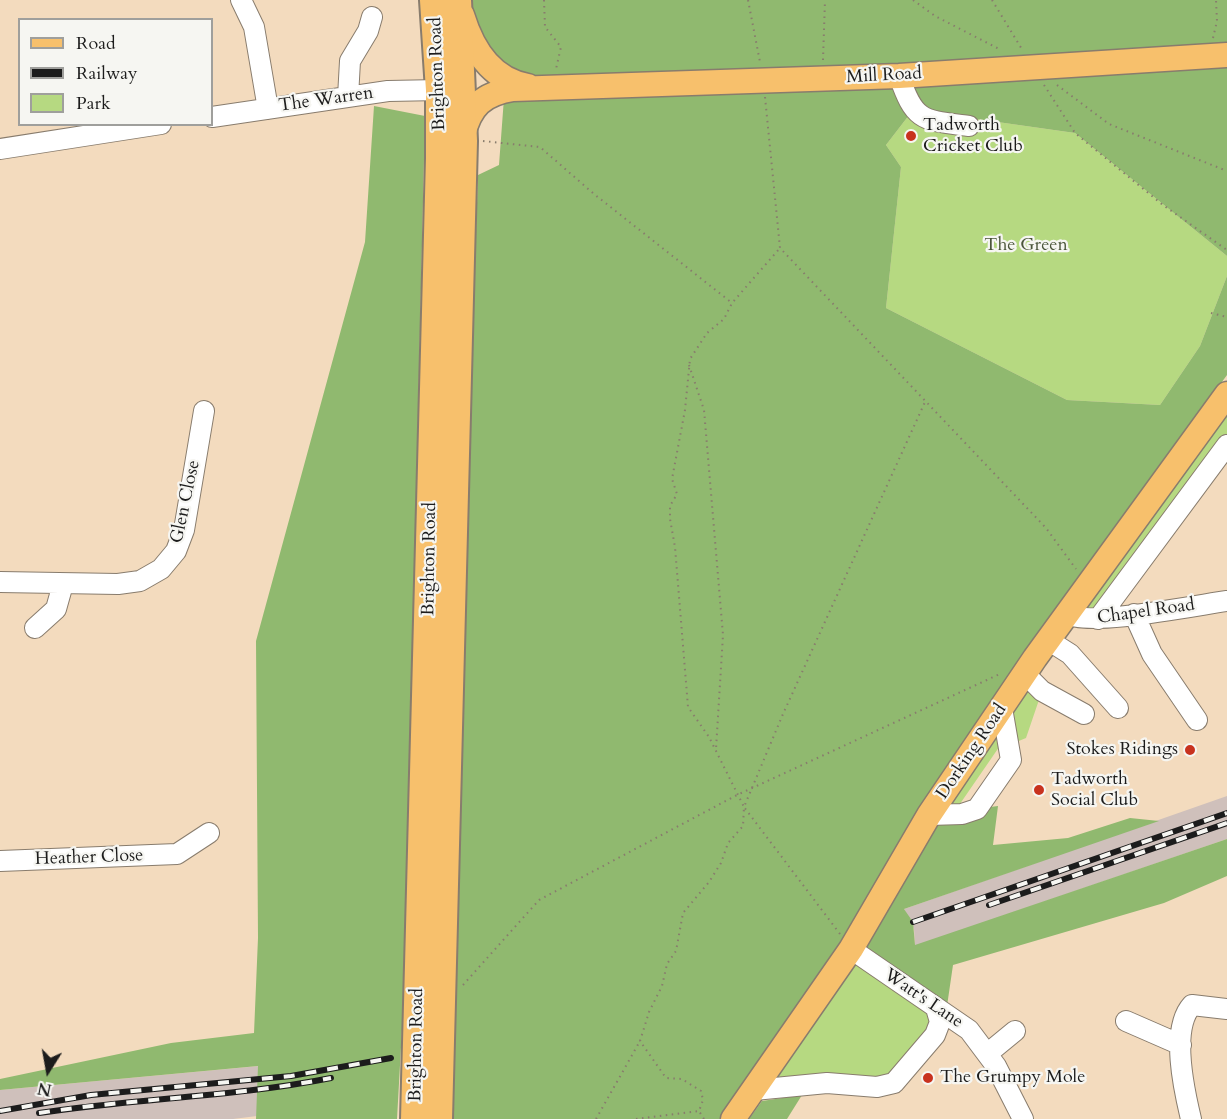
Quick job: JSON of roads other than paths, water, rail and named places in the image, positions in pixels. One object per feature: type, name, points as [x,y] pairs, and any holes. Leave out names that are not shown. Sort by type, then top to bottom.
[{"type":"highway","name":"Brighton Road","points":[[415,1119],[440,90],[434,0]]},
{"type":"highway","name":"Brighton Road","points":[[438,1119],[463,138],[457,0]]},
{"type":"main road","name":"Mill Road","points":[[457,0],[473,44],[492,70],[507,79],[546,87]]},
{"type":"main road","name":"Mill Road","points":[[463,138],[471,110],[478,101],[500,91],[546,87],[899,76],[1221,56]]},
{"type":"main road","name":"Dorking Road","points":[[733,1119],[851,949],[929,815],[1002,708],[1014,673],[1048,640],[1087,584],[1208,424],[1227,394]]},
{"type":"street","points":[[241,0],[254,27],[268,109]]},
{"type":"street","points":[[348,97],[350,61],[368,31],[372,17]]},
{"type":"street","points":[[899,76],[909,105],[931,122],[969,126]]},
{"type":"street","name":"The Warren","points":[[213,117],[387,91],[440,90]]},
{"type":"street","points":[[0,149],[148,126]]},
{"type":"street","name":"Glen Close","points":[[0,582],[118,584],[140,580],[161,569],[176,551],[184,530],[204,411]]},
{"type":"street","points":[[1098,619],[1227,445]]},
{"type":"street","points":[[35,628],[56,609],[63,584]]},
{"type":"street","name":"Chapel Road","points":[[1066,613],[1072,618],[1098,619],[1227,601]]},
{"type":"street","points":[[1134,614],[1152,654],[1197,720]]},
{"type":"street","points":[[1048,640],[1070,654],[1118,708]]},
{"type":"street","points":[[1014,673],[1084,714]]},
{"type":"street","points":[[929,815],[962,814],[977,809],[1011,760],[1002,708]]},
{"type":"street","name":"Heather Close","points":[[0,861],[177,854],[209,833]]},
{"type":"street","name":"Watt's Lane","points":[[851,949],[969,1030],[987,1054],[1023,1119]]},
{"type":"street","points":[[1191,1119],[1182,1078],[1181,1045],[1186,1011],[1192,1005],[1227,1009]]},
{"type":"street","points":[[754,1090],[827,1083],[877,1088],[894,1083],[935,1035],[940,1022],[936,1008]]},
{"type":"street","points":[[1126,1021],[1181,1045]]},
{"type":"street","points":[[987,1054],[1016,1031]]},
{"type":"railway","points":[[913,922],[1227,813]]},
{"type":"railway","points":[[989,905],[1227,823]]},
{"type":"railway","points":[[0,1111],[91,1095],[291,1076],[391,1058]]},
{"type":"railway","points":[[39,1113],[259,1089],[331,1078]]},
{"type":"place","name":"Tadworth Cricket Club","points":[[911,136]]},
{"type":"place","name":"Stokes Ridings","points":[[1190,750]]},
{"type":"place","name":"Tadworth Social Club","points":[[1039,790]]},
{"type":"place","name":"The Grumpy Mole","points":[[928,1078]]},
{"type":"park label","name":"The Green","points":[[1026,246]]}]
